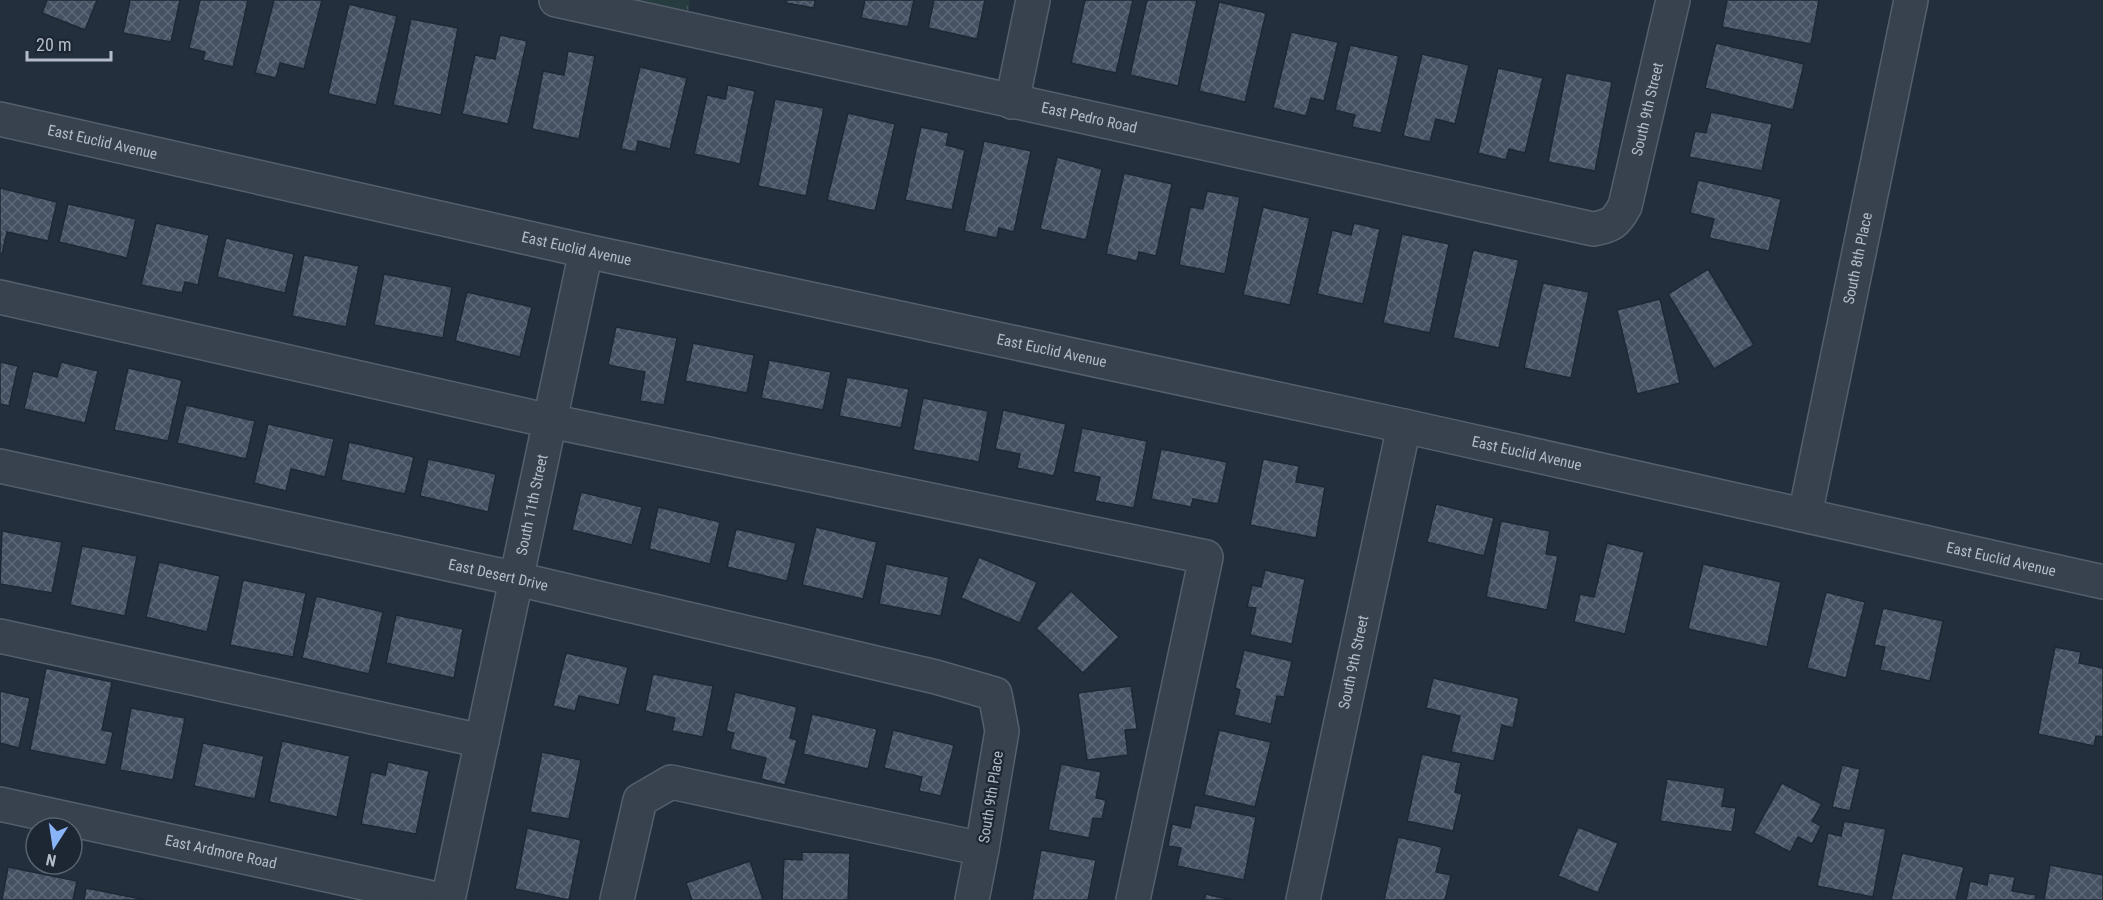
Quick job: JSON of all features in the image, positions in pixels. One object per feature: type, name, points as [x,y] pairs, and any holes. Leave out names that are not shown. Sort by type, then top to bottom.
[{"type":"street","name":"East Pedro Road","points":[[556,0],[1593,229],[1608,227],[1619,217]]},
{"type":"street","points":[[1012,102],[1033,0]]},
{"type":"street","name":"South 9th Street","points":[[1619,217],[1625,206],[1673,0]]},
{"type":"street","name":"South 8th Place","points":[[1805,515],[1911,0]]},
{"type":"street","name":"East Euclid Avenue","points":[[0,119],[586,251],[1404,426],[2103,582]]},
{"type":"street","name":"South 11th Street","points":[[448,900],[586,251]]},
{"type":"street","points":[[0,297],[550,421],[1206,557],[1133,900]]},
{"type":"street","name":"South 9th Street","points":[[1303,900],[1404,426]]},
{"type":"street","name":"East Desert Drive","points":[[0,466],[517,579],[936,677],[995,694]]},
{"type":"street","points":[[0,636],[482,741]]},
{"type":"street","name":"South 9th Place","points":[[972,900],[1002,731],[995,694]]},
{"type":"street","points":[[617,900],[640,800],[671,782],[982,849]]},
{"type":"street","name":"East Ardmore Road","points":[[0,804],[442,900]]},
{"type":"green space","points":[[633,0],[690,0],[688,12]]},
{"type":"building","points":[[47,0],[97,0],[85,30],[42,13]]},
{"type":"building","points":[[130,0],[180,0],[171,42],[123,33]]},
{"type":"building","points":[[200,0],[248,0],[233,67],[203,60],[205,52],[189,48]]},
{"type":"building","points":[[274,0],[322,0],[304,69],[280,63],[276,78],[255,73]]},
{"type":"building","points":[[786,0],[815,0],[814,8],[786,3]]},
{"type":"building","points":[[865,0],[914,0],[908,27],[861,18]]},
{"type":"building","points":[[934,0],[985,0],[977,39],[928,28]]},
{"type":"building","points":[[1085,0],[1133,0],[1116,73],[1071,63]]},
{"type":"building","points":[[1147,0],[1197,0],[1178,86],[1130,75]]},
{"type":"building","points":[[1727,0],[1819,0],[1811,44],[1722,27]]},
{"type":"building","points":[[1219,2],[1266,13],[1245,102],[1199,91]]},
{"type":"building","points":[[349,4],[397,16],[376,105],[328,94]]},
{"type":"building","points":[[411,19],[458,28],[441,115],[393,105]]},
{"type":"building","points":[[1291,32],[1338,42],[1324,101],[1311,98],[1306,116],[1273,108]]},
{"type":"building","points":[[500,35],[527,41],[508,124],[462,114],[475,55],[495,59]]},
{"type":"building","points":[[1716,43],[1804,64],[1793,110],[1705,88]]},
{"type":"building","points":[[1350,45],[1399,56],[1381,133],[1352,127],[1355,115],[1335,110]]},
{"type":"building","points":[[568,51],[595,56],[579,139],[532,129],[543,71],[564,75]]},
{"type":"building","points":[[1422,54],[1469,65],[1455,124],[1436,119],[1430,142],[1403,136]]},
{"type":"building","points":[[640,67],[687,78],[670,149],[638,141],[636,152],[621,149]]},
{"type":"building","points":[[1498,68],[1543,78],[1525,153],[1509,149],[1506,160],[1478,153]]},
{"type":"building","points":[[1566,73],[1612,82],[1595,171],[1548,162]]},
{"type":"building","points":[[728,85],[755,91],[740,164],[694,154],[707,95],[725,99]]},
{"type":"building","points":[[775,99],[824,108],[806,196],[758,186]]},
{"type":"building","points":[[1711,112],[1772,124],[1762,171],[1689,157],[1695,131],[1706,133]]},
{"type":"building","points":[[848,113],[895,124],[875,211],[827,200]]},
{"type":"building","points":[[921,127],[949,133],[946,145],[965,150],[952,210],[905,200]]},
{"type":"building","points":[[984,141],[1031,151],[1014,232],[999,228],[997,238],[964,231]]},
{"type":"building","points":[[1057,157],[1102,169],[1086,240],[1040,229]]},
{"type":"building","points":[[1124,173],[1172,184],[1156,256],[1139,252],[1137,261],[1106,254]]},
{"type":"building","points":[[1698,180],[1781,199],[1769,251],[1709,238],[1714,219],[1690,213]]},
{"type":"building","points":[[0,188],[57,202],[48,241],[7,232],[2,254],[0,253]]},
{"type":"building","points":[[1207,191],[1240,197],[1225,274],[1179,265],[1190,207],[1203,209]]},
{"type":"building","points":[[68,204],[136,219],[127,258],[59,242]]},
{"type":"building","points":[[1263,207],[1310,218],[1290,305],[1243,295]]},
{"type":"building","points":[[156,223],[209,235],[198,285],[185,282],[182,293],[141,285]]},
{"type":"building","points":[[1354,223],[1380,229],[1363,304],[1317,294],[1332,230],[1351,235]]},
{"type":"building","points":[[1402,234],[1449,244],[1430,333],[1383,323]]},
{"type":"building","points":[[226,238],[294,254],[285,293],[217,277]]},
{"type":"building","points":[[1473,250],[1519,260],[1499,348],[1453,338]]},
{"type":"building","points":[[304,255],[359,266],[346,327],[292,316]]},
{"type":"building","points":[[1708,269],[1754,345],[1714,369],[1668,294]]},
{"type":"building","points":[[384,274],[452,287],[443,338],[374,325]]},
{"type":"building","points":[[1543,283],[1589,292],[1571,378],[1524,368]]},
{"type":"building","points":[[467,292],[532,307],[520,357],[455,341]]},
{"type":"building","points":[[1660,299],[1680,383],[1637,394],[1617,310]]},
{"type":"building","points":[[616,327],[677,338],[664,405],[640,401],[645,372],[608,365]]},
{"type":"building","points":[[693,343],[754,355],[747,393],[685,381]]},
{"type":"building","points":[[769,360],[831,372],[823,410],[761,398]]},
{"type":"building","points":[[0,362],[18,366],[9,406],[0,404]]},
{"type":"building","points":[[61,362],[98,371],[85,423],[24,409],[33,371],[57,377]]},
{"type":"building","points":[[128,368],[182,380],[168,441],[114,430]]},
{"type":"building","points":[[847,377],[909,389],[901,428],[839,416]]},
{"type":"building","points":[[923,398],[988,411],[979,462],[913,450]]},
{"type":"building","points":[[186,405],[255,421],[246,459],[177,443]]},
{"type":"building","points":[[1003,410],[1066,424],[1054,476],[1017,468],[1020,454],[995,449]]},
{"type":"building","points":[[268,424],[334,439],[325,477],[291,469],[286,491],[254,483]]},
{"type":"building","points":[[1082,428],[1147,441],[1134,508],[1095,501],[1100,477],[1073,472]]},
{"type":"building","points":[[349,442],[414,457],[405,494],[341,480]]},
{"type":"building","points":[[1161,449],[1227,462],[1218,504],[1193,499],[1191,507],[1151,499]]},
{"type":"building","points":[[428,459],[496,474],[488,512],[420,496]]},
{"type":"building","points":[[1263,459],[1299,466],[1296,482],[1325,487],[1316,538],[1250,525]]},
{"type":"building","points":[[581,492],[642,507],[632,545],[572,530]]},
{"type":"building","points":[[1436,504],[1494,518],[1484,556],[1427,542]]},
{"type":"building","points":[[658,507],[720,522],[710,564],[649,549]]},
{"type":"building","points":[[1501,521],[1550,531],[1546,554],[1558,556],[1547,610],[1486,597]]},
{"type":"building","points":[[816,527],[877,542],[863,599],[802,585]]},
{"type":"building","points":[[736,529],[796,543],[787,581],[727,567]]},
{"type":"building","points":[[2,531],[62,542],[52,593],[0,584]]},
{"type":"building","points":[[1607,543],[1644,552],[1625,634],[1574,622],[1580,594],[1594,597]]},
{"type":"building","points":[[82,546],[137,556],[125,616],[70,605]]},
{"type":"building","points":[[979,557],[1037,582],[1020,623],[961,598]]},
{"type":"building","points":[[159,562],[220,576],[207,632],[146,617]]},
{"type":"building","points":[[886,564],[949,577],[941,616],[879,604]]},
{"type":"building","points":[[1703,564],[1781,582],[1767,647],[1688,629]]},
{"type":"building","points":[[1265,570],[1305,579],[1292,644],[1250,635],[1256,608],[1247,607],[1252,585],[1261,587]]},
{"type":"building","points":[[243,580],[306,593],[293,657],[230,645]]},
{"type":"building","points":[[1071,591],[1119,637],[1083,673],[1036,628]]},
{"type":"building","points":[[1826,592],[1865,602],[1846,678],[1807,668]]},
{"type":"building","points":[[316,596],[383,612],[369,674],[302,658]]},
{"type":"building","points":[[1883,608],[1943,621],[1930,681],[1880,670],[1885,647],[1874,645]]},
{"type":"building","points":[[396,615],[463,629],[454,678],[386,663]]},
{"type":"building","points":[[2055,647],[2081,652],[2079,663],[2103,668],[2103,737],[2096,736],[2094,746],[2038,734]]},
{"type":"building","points":[[1244,650],[1292,661],[1284,697],[1277,696],[1271,724],[1234,715],[1240,690],[1235,688]]},
{"type":"building","points":[[566,653],[628,667],[619,705],[579,696],[575,711],[553,706]]},
{"type":"building","points":[[46,668],[112,682],[102,730],[113,732],[106,765],[30,750]]},
{"type":"building","points":[[653,674],[713,686],[703,737],[672,731],[675,718],[645,711]]},
{"type":"building","points":[[1433,678],[1519,698],[1513,728],[1502,725],[1494,761],[1451,752],[1460,716],[1426,708]]},
{"type":"building","points":[[1131,686],[1137,729],[1125,730],[1128,755],[1087,760],[1078,693]]},
{"type":"building","points":[[0,691],[30,698],[19,748],[0,743]]},
{"type":"building","points":[[735,692],[797,707],[790,738],[797,740],[785,785],[761,779],[766,758],[730,749],[734,733],[726,731]]},
{"type":"building","points":[[131,708],[185,718],[173,780],[120,770]]},
{"type":"building","points":[[812,714],[877,729],[868,769],[803,754]]},
{"type":"building","points":[[893,730],[954,745],[941,796],[919,791],[922,777],[884,768]]},
{"type":"building","points":[[1219,730],[1271,742],[1255,807],[1204,795]]},
{"type":"building","points":[[282,741],[350,756],[337,817],[269,802]]},
{"type":"building","points":[[203,743],[264,756],[255,799],[194,786]]},
{"type":"building","points":[[542,752],[581,760],[569,819],[530,812]]},
{"type":"building","points":[[1422,754],[1461,763],[1455,792],[1462,794],[1453,831],[1407,821]]},
{"type":"building","points":[[388,762],[429,771],[416,834],[361,824],[371,772],[385,775]]},
{"type":"building","points":[[1061,764],[1101,772],[1096,798],[1106,800],[1102,819],[1093,818],[1089,838],[1048,830]]},
{"type":"building","points":[[1842,765],[1860,769],[1850,811],[1832,807]]},
{"type":"building","points":[[1667,779],[1725,788],[1722,806],[1736,808],[1732,832],[1660,821]]},
{"type":"building","points":[[1782,783],[1822,804],[1812,821],[1821,826],[1812,844],[1798,837],[1790,852],[1754,833]]},
{"type":"building","points":[[1195,805],[1256,817],[1244,880],[1177,866],[1181,848],[1168,846],[1172,824],[1190,828]]},
{"type":"building","points":[[1844,821],[1886,829],[1873,897],[1817,886],[1828,833],[1841,836]]},
{"type":"building","points":[[1578,827],[1618,843],[1598,893],[1558,876]]},
{"type":"building","points":[[527,828],[581,840],[569,900],[515,889]]},
{"type":"building","points":[[1398,837],[1442,847],[1436,872],[1451,875],[1445,900],[1384,900]]},
{"type":"building","points":[[1041,850],[1096,860],[1088,900],[1032,900]]},
{"type":"building","points":[[802,852],[850,853],[848,900],[782,900],[784,859],[802,860]]},
{"type":"building","points":[[1902,853],[1964,867],[1956,900],[1891,900]]},
{"type":"building","points":[[750,861],[763,900],[692,900],[686,883]]},
{"type":"building","points":[[2050,865],[2103,875],[2103,900],[2044,900]]},
{"type":"building","points":[[8,867],[24,870],[24,876],[52,876],[77,881],[73,900],[2,900]]},
{"type":"building","points":[[1989,873],[2015,877],[2012,891],[2036,895],[2035,900],[1966,900],[1970,881],[1987,885]]},
{"type":"building","points":[[86,888],[146,900],[84,900]]},
{"type":"building","points":[[1206,894],[1231,900],[1204,900]]}]
